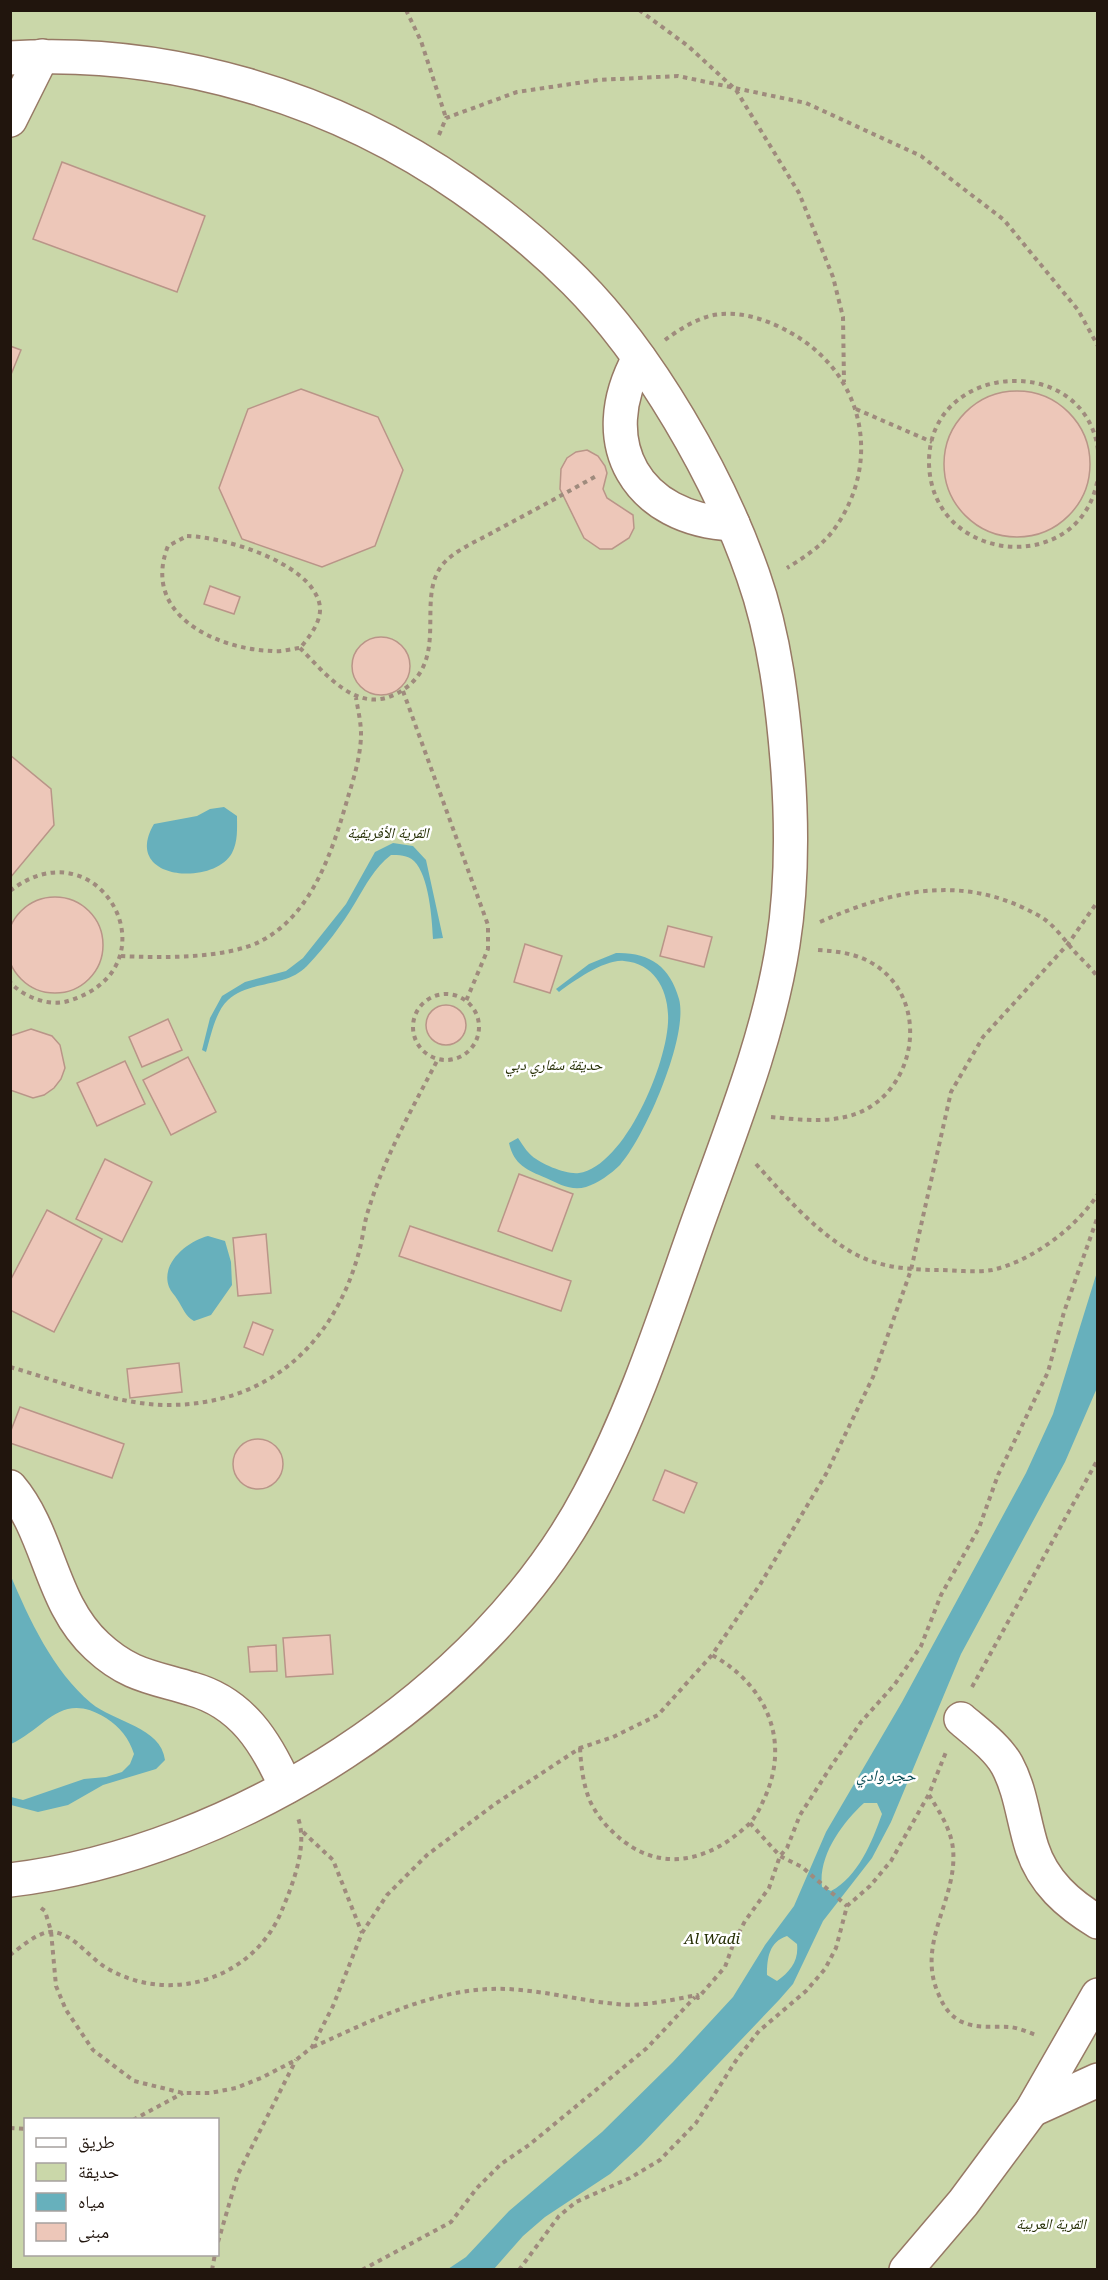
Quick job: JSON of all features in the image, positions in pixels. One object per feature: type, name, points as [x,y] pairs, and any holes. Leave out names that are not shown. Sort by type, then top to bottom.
[{"type":"street","points":[[10,120],[26,57],[86,57],[176,68],[263,90],[347,122],[427,163],[507,219],[579,285],[639,358],[681,422],[733,524],[755,579],[774,659],[785,730],[790,802],[790,874],[783,946],[768,1010],[732,1124],[649,1361],[620,1431],[588,1499],[547,1562],[500,1621],[447,1674],[389,1722],[286,1787],[203,1827],[145,1850],[84,1866],[10,1880]]},
{"type":"street","points":[[639,358],[626,382],[620,407],[620,434],[627,459],[640,482],[666,506],[681,515],[706,523],[733,524]]},
{"type":"street","points":[[10,1487],[20,1498],[36,1530],[58,1588],[74,1619],[97,1646],[125,1667],[158,1682],[192,1689],[216,1699],[238,1713],[257,1732],[286,1787]]},
{"type":"street","points":[[961,1719],[1006,1762],[1018,1789],[1032,1849],[1047,1880],[1070,1903],[1098,1922]]},
{"type":"street","points":[[906,2270],[963,2203],[1032,2109],[1098,1995]]},
{"type":"street","points":[[1032,2109],[1098,2080]]},
{"type":"path","points":[[406,10],[421,41],[446,118],[427,163]]},
{"type":"path","points":[[639,10],[688,46],[732,87],[799,193],[832,277],[843,317],[844,382]]},
{"type":"path","points":[[446,118],[517,92],[598,80],[678,76],[806,103],[921,156],[1004,220],[1078,310],[1098,346]]},
{"type":"path","points":[[639,358],[684,326],[722,314],[771,321],[813,345],[844,382],[856,408],[862,439],[859,471],[845,511],[835,529],[812,552],[786,569],[755,579]]},
{"type":"path","points":[[1098,450],[1090,425],[1078,408],[1063,395],[1045,385],[1025,380],[1005,379],[985,384],[967,394],[951,407],[940,423],[932,442],[929,462],[931,482],[939,502],[950,518],[965,533],[1003,548],[1043,543],[1061,534],[1077,521],[1089,504],[1098,477]]},
{"type":"path","points":[[856,408],[932,442]]},
{"type":"path","points":[[300,648],[333,681],[356,698],[380,701],[403,690],[420,671],[431,646],[433,587],[442,565],[467,547],[627,459]]},
{"type":"path","points":[[187,536],[207,537],[288,567],[308,582],[320,604],[315,630],[300,648],[273,651],[251,648],[205,634],[181,620],[166,598],[161,563],[168,546],[187,536]]},
{"type":"path","points":[[403,690],[488,925],[488,949],[466,1000]]},
{"type":"path","points":[[121,956],[171,958],[216,953],[260,942],[291,919],[318,879],[337,834],[347,801],[361,735],[356,698]]},
{"type":"path","points":[[10,891],[28,878],[49,872],[71,873],[91,881],[108,895],[119,914],[124,935],[121,956],[109,979],[88,995],[63,1003],[38,1000],[13,988],[10,982]]},
{"type":"path","points":[[783,946],[814,924],[885,898],[921,891],[966,889],[1002,900],[1042,918],[1098,978]]},
{"type":"path","points":[[312,2047],[333,2006],[362,1934],[387,1895],[427,1855],[495,1804],[580,1748],[612,1737],[658,1715],[712,1655],[760,1583],[826,1474],[873,1377],[911,1270],[951,1092],[983,1037],[1068,944],[1098,901]]},
{"type":"path","points":[[732,1124],[841,1118],[869,1108],[892,1089],[907,1064],[912,1035],[907,1006],[894,982],[871,962],[843,952],[783,946]]},
{"type":"path","points":[[442,994],[455,994],[466,1000],[475,1010],[480,1022],[479,1035],[473,1047],[463,1055],[451,1060],[438,1059],[426,1053],[417,1044],[413,1031],[414,1018],[420,1007],[430,998],[442,994]]},
{"type":"path","points":[[10,1367],[134,1401],[164,1405],[207,1403],[242,1393],[277,1374],[304,1354],[325,1328],[342,1296],[359,1254],[369,1208],[384,1169],[438,1059]]},
{"type":"path","points":[[732,1124],[806,1218],[825,1235],[855,1254],[876,1262],[911,1270],[992,1270],[1056,1239],[1087,1210],[1098,1194]]},
{"type":"path","points":[[36,1904],[45,1911],[51,1931],[56,1986],[70,2017],[93,2050],[134,2080],[183,2093],[210,2093],[236,2088],[296,2060],[312,2047],[393,2011],[442,1996],[490,1989],[617,2004],[660,2002],[697,1995],[698,1998],[725,1967],[745,1921],[769,1888],[780,1856],[787,1848],[800,1815],[830,1768],[921,1646],[941,1595],[979,1528],[998,1475],[1048,1372],[1064,1312],[1098,1216]]},
{"type":"path","points":[[519,2270],[559,2216],[576,2202],[630,2178],[660,2160],[696,2123],[737,2059],[759,2031],[806,1991],[825,1970],[836,1948],[847,1906],[870,1886],[891,1861],[929,1794],[972,1687],[1098,1459]]},
{"type":"path","points":[[580,1748],[583,1778],[591,1803],[605,1826],[625,1844],[648,1857],[669,1860],[696,1856],[720,1846],[750,1823],[770,1786],[775,1759],[774,1733],[766,1708],[751,1685],[732,1666],[712,1655]]},
{"type":"path","points":[[286,1787],[303,1832],[333,1860],[341,1875],[362,1934]]},
{"type":"path","points":[[929,1794],[945,1821],[953,1849],[952,1869],[930,1955],[933,1982],[945,2010],[961,2021],[981,2026],[1012,2027],[1046,2038],[1067,2051]]},
{"type":"path","points":[[750,1823],[780,1856],[802,1867],[847,1906]]},
{"type":"path","points":[[10,1955],[28,1942],[51,1931],[68,1935],[110,1970],[162,1986],[186,1985],[229,1970],[252,1956],[279,1918],[291,1885],[303,1832]]},
{"type":"path","points":[[363,2270],[451,2222],[477,2188],[501,2164],[529,2145],[647,2048],[697,1995]]},
{"type":"path","points":[[219,2238],[234,2182],[296,2060]]},
{"type":"path","points":[[137,2118],[183,2093]]},
{"type":"green space","name":"حديقة سفاري دبي","points":[[11,11],[1097,11],[1097,2269],[11,2269]]},
{"type":"water","points":[[224,807],[237,816],[237,830],[232,853],[222,864],[207,871],[190,874],[159,867],[150,857],[147,843],[154,824],[197,816],[210,809]]},
{"type":"water","points":[[393,843],[413,846],[426,860],[443,938],[433,939],[429,898],[419,868],[409,858],[391,855],[375,871],[339,928],[307,966],[289,978],[246,989],[228,1000],[217,1018],[206,1052],[202,1050],[210,1018],[222,996],[245,982],[286,971],[303,958],[346,904],[375,852]]},
{"type":"water","points":[[616,953],[628,953],[648,958],[664,970],[670,978],[679,999],[678,1037],[663,1085],[652,1110],[620,1165],[600,1181],[586,1187],[560,1185],[522,1166],[514,1157],[509,1143],[518,1138],[536,1159],[561,1171],[579,1173],[596,1166],[613,1151],[629,1131],[654,1081],[662,1056],[667,1033],[667,1004],[656,978],[643,966],[624,961],[608,963],[559,992],[556,989],[589,964]]},
{"type":"water","points":[[208,1236],[225,1241],[231,1262],[232,1285],[211,1315],[194,1321],[186,1314],[170,1289],[167,1278],[168,1270],[184,1248]]},
{"type":"water","name":"حجر وادي","points":[[1097,1272],[1097,1388],[1065,1462],[961,1654],[891,1822],[872,1858],[823,1921],[793,1984],[641,2145],[610,2174],[545,2217],[523,2236],[494,2269],[448,2269],[466,2257],[509,2211],[602,2132],[673,2062],[733,1997],[765,1945],[794,1906],[826,1832],[902,1702],[1026,1473],[1053,1414]],"holes":[[[864,1803],[877,1803],[882,1814],[878,1825],[869,1847],[856,1868],[841,1885],[831,1891],[822,1887],[822,1875],[828,1852],[840,1830]],[[787,1936],[797,1944],[797,1956],[790,1970],[777,1981],[767,1975],[770,1951],[776,1942]]]},
{"type":"water","points":[[10,1574],[43,1643],[65,1676],[91,1703],[146,1732],[155,1740],[162,1749],[165,1760],[156,1769],[103,1785],[68,1805],[38,1812],[11,1805],[11,1797],[23,1800],[84,1779],[106,1777],[122,1772],[130,1764],[134,1754],[127,1738],[111,1721],[90,1710],[77,1708],[55,1714],[11,1744]]},
{"type":"building","points":[[62,162],[205,216],[177,292],[33,239]]},
{"type":"building","points":[[10,346],[21,350],[10,377]]},
{"type":"building","points":[[301,389],[378,417],[403,470],[375,546],[322,567],[242,539],[219,488],[248,409]]},
{"type":"building","points":[[1017,391],[1045,396],[1069,412],[1085,436],[1090,464],[1085,492],[1069,516],[1045,532],[1017,537],[989,532],[965,516],[949,492],[944,464],[949,436],[965,412],[989,396]]},
{"type":"building","points":[[587,450],[598,456],[605,466],[607,473],[603,489],[607,498],[633,515],[634,528],[629,538],[612,549],[600,549],[584,538],[560,489],[561,469],[567,458],[576,452]]},
{"type":"building","points":[[210,586],[240,597],[234,614],[204,604]]},
{"type":"building","points":[[375,637],[387,637],[402,645],[410,660],[410,672],[402,687],[387,695],[375,695],[360,687],[352,672],[352,660],[360,645]]},
{"type":"building","points":[[10,755],[51,789],[54,825],[10,878]]},
{"type":"building","points":[[55,897],[73,901],[89,911],[99,927],[103,945],[99,963],[89,979],[73,989],[55,993],[37,989],[21,979],[11,963],[7,945],[11,927],[21,911],[37,901]]},
{"type":"building","points":[[668,926],[712,937],[704,967],[660,956]]},
{"type":"building","points":[[525,944],[562,956],[550,993],[514,982]]},
{"type":"building","points":[[446,1005],[460,1011],[466,1025],[460,1039],[446,1045],[432,1039],[426,1025],[432,1011]]},
{"type":"building","points":[[168,1019],[182,1050],[142,1067],[129,1037]]},
{"type":"building","points":[[31,1029],[52,1036],[60,1045],[65,1068],[54,1088],[44,1095],[33,1098],[10,1090],[10,1036]]},
{"type":"building","points":[[188,1057],[216,1112],[171,1135],[143,1080]]},
{"type":"building","points":[[125,1061],[145,1104],[97,1126],[77,1083]]},
{"type":"building","points":[[105,1159],[152,1182],[122,1242],[76,1219]]},
{"type":"building","points":[[519,1174],[573,1194],[552,1251],[498,1231]]},
{"type":"building","points":[[47,1210],[102,1239],[54,1332],[10,1310],[10,1281]]},
{"type":"building","points":[[410,1226],[571,1281],[561,1311],[399,1256]]},
{"type":"building","points":[[266,1234],[271,1293],[238,1296],[233,1238]]},
{"type":"building","points":[[253,1322],[273,1330],[263,1355],[244,1347]]},
{"type":"building","points":[[179,1363],[182,1392],[130,1398],[127,1369]]},
{"type":"building","points":[[20,1407],[124,1444],[112,1478],[10,1443],[10,1433]]},
{"type":"building","points":[[253,1439],[263,1439],[276,1446],[283,1459],[283,1469],[276,1482],[263,1489],[253,1489],[244,1485],[237,1478],[233,1469],[233,1459],[237,1450],[244,1443]]},
{"type":"building","points":[[665,1470],[697,1483],[684,1513],[653,1500]]},
{"type":"building","points":[[330,1635],[333,1674],[286,1677],[283,1638]]},
{"type":"building","points":[[276,1645],[277,1671],[250,1672],[248,1647]]},
{"type":"park label","name":"القرية الأفريقية","points":[[388,833]]},
{"type":"park label","name":"Al Wadi","points":[[712,1939]]},
{"type":"park label","name":"القرية العربية","points":[[1051,2224]]}]
